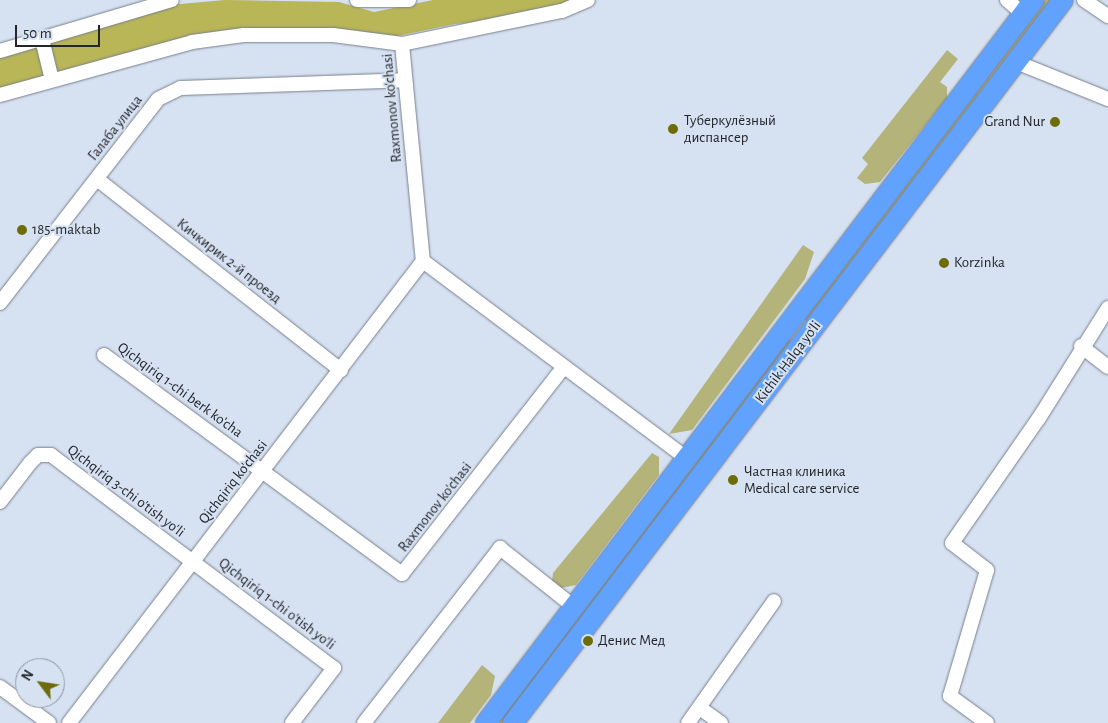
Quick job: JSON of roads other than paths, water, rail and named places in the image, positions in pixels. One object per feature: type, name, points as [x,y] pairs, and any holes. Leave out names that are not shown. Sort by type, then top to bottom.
[{"type":"highway","name":"Kichik Halqa yo'li","points":[[513,723],[1063,0]]},
{"type":"highway","name":"Kichik Halqa yo'li","points":[[486,723],[685,457],[1029,7]]},
{"type":"highway","points":[[792,317],[811,332]]},
{"type":"street","points":[[0,51],[172,0]]},
{"type":"street","points":[[357,0],[409,0]]},
{"type":"street","points":[[0,95],[192,42],[244,35],[333,35],[402,44],[562,11],[588,0]]},
{"type":"street","points":[[1007,0],[1029,7]]},
{"type":"street","points":[[1084,0],[1108,16]]},
{"type":"street","points":[[42,39],[52,80]]},
{"type":"street","name":"Raxmonov ko'chasi","points":[[402,44],[423,261]]},
{"type":"street","points":[[1016,62],[1108,99]]},
{"type":"street","name":"Галаба улица","points":[[0,303],[158,99],[181,88],[405,80]]},
{"type":"street","name":"Кичкирик 2-й проезд","points":[[97,179],[341,370]]},
{"type":"street","points":[[423,261],[563,368],[685,457]]},
{"type":"street","name":"Qichqiriq ko'chasi","points":[[69,723],[423,261]]},
{"type":"street","points":[[987,723],[950,696],[987,570],[952,543],[1039,418],[1081,346],[1108,308]]},
{"type":"street","points":[[1081,346],[1108,367]]},
{"type":"street","name":"Qichqiriq 1-chi berk ko'cha","points":[[104,355],[262,470]]},
{"type":"street","name":"Raxmonov ko'chasi","points":[[262,470],[402,574],[563,368]]},
{"type":"street","name":"Qichqiriq 3-chi o'tish yo'li","points":[[0,502],[38,455],[51,455],[193,561]]},
{"type":"street","points":[[364,723],[500,548],[573,606]]},
{"type":"street","name":"Qichqiriq 1-chi o'tish yo'li","points":[[193,561],[334,668],[292,723]]},
{"type":"street","points":[[688,723],[774,601]]},
{"type":"street","points":[[0,687],[50,723]]},
{"type":"street","points":[[700,708],[721,723]]},
{"type":"place","name":"Grand Nur","points":[[1055,122]]},
{"type":"place","name":"Туберкулёзный диспансер","points":[[673,129]]},
{"type":"place","name":"185-maktab","points":[[22,230]]},
{"type":"place","name":"Korzinka","points":[[944,263]]},
{"type":"place","name":"Частная клиника Medical care service","points":[[733,480]]},
{"type":"place","name":"Денис Мед","points":[[588,641]]}]
